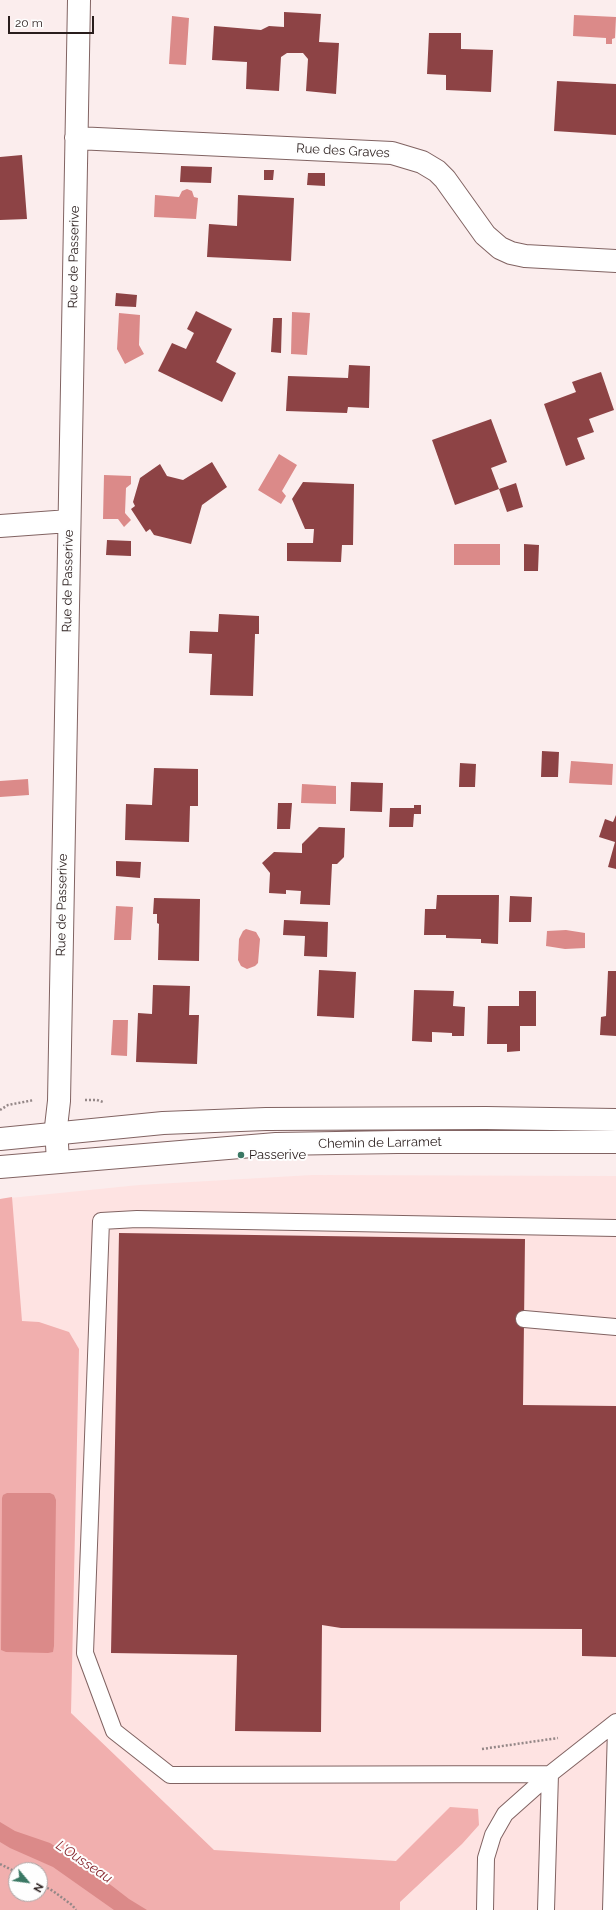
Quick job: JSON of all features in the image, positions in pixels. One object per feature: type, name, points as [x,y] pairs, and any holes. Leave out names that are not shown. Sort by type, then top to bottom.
[{"type":"street","name":"Rue de Passerive","points":[[58,1162],[57,1135],[78,0]]},
{"type":"street","name":"Rue des Graves","points":[[76,138],[392,153],[422,162],[437,171],[445,179],[485,235],[500,248],[511,253],[525,256],[616,261]]},
{"type":"street","points":[[0,526],[69,521]]},
{"type":"street","name":"Chemin de Larramet","points":[[0,1139],[57,1135],[163,1123],[266,1119],[486,1118],[616,1120]]},
{"type":"street","name":"Chemin de Larramet","points":[[0,1167],[276,1144],[398,1142],[616,1142]]},
{"type":"lane","points":[[550,1774],[170,1775],[114,1731],[86,1653],[101,1222],[137,1219],[616,1228]]},
{"type":"lane","points":[[524,1320],[616,1327]]},
{"type":"lane","points":[[485,1910],[486,1858],[493,1835],[505,1814],[550,1774],[616,1722]]},
{"type":"lane","points":[[611,1910],[616,1728]]},
{"type":"lane","points":[[546,1910],[550,1774]]},
{"type":"path","points":[[476,1750],[561,1737]]},
{"type":"path","points":[[48,1888],[72,1905],[76,1910]]},
{"type":"shaded area","points":[[574,15],[616,17],[615,38],[612,39],[612,44],[606,44],[606,38],[573,36]]},
{"type":"shaded area","points":[[172,16],[189,18],[186,65],[169,64]]},
{"type":"shaded area","points":[[187,189],[192,191],[194,197],[198,198],[196,219],[154,217],[155,195],[179,197],[182,191]]},
{"type":"shaded area","points":[[292,312],[310,313],[307,355],[291,354]]},
{"type":"shaded area","points":[[119,313],[140,315],[139,345],[144,354],[125,364],[117,349]]},
{"type":"shaded area","points":[[279,454],[297,465],[282,491],[286,496],[281,504],[258,490]]},
{"type":"shaded area","points":[[104,475],[131,476],[131,484],[126,488],[125,513],[131,520],[124,527],[118,519],[103,519]]},
{"type":"shaded area","points":[[454,544],[500,544],[500,565],[454,565]]},
{"type":"shaded area","points":[[571,761],[613,764],[612,785],[569,783]]},
{"type":"shaded area","points":[[28,779],[29,795],[0,797],[0,781]]},
{"type":"shaded area","points":[[302,784],[336,786],[336,804],[301,803]]},
{"type":"shaded area","points":[[116,906],[133,907],[131,940],[114,940]]},
{"type":"shaded area","points":[[246,929],[256,932],[260,939],[258,963],[247,969],[241,966],[238,960],[239,939],[243,931]]},
{"type":"shaded area","points":[[566,930],[585,933],[585,948],[565,949],[546,946],[547,931]]},
{"type":"shaded area","points":[[113,1020],[128,1020],[127,1056],[111,1055]]},
{"type":"shaded area","points":[[312,1175],[616,1176],[616,1910],[200,1910],[9,1803],[0,1199],[139,1185]]},
{"type":"shaded area","points":[[12,1197],[22,1321],[39,1322],[69,1332],[79,1349],[71,1713],[214,1850],[396,1861],[450,1807],[478,1809],[479,1825],[462,1844],[400,1902],[400,1910],[0,1910],[0,1199]]},
{"type":"shaded area","points":[[7,1493],[50,1493],[54,1495],[56,1500],[53,1652],[6,1652],[1,1650],[2,1498],[3,1495]]},
{"type":"shaded area","points":[[0,1822],[15,1831],[50,1843],[147,1910],[114,1910],[48,1865],[48,1862],[42,1862],[0,1842]]},
{"type":"building","points":[[284,12],[321,14],[319,42],[339,43],[336,94],[306,91],[308,59],[303,53],[287,53],[281,57],[279,91],[246,89],[247,62],[212,60],[214,26],[261,30],[269,26],[284,27]]},
{"type":"building","points":[[429,33],[461,33],[461,49],[493,50],[491,92],[446,90],[446,75],[427,74]]},
{"type":"building","points":[[557,81],[616,84],[616,135],[554,131]]},
{"type":"building","points":[[22,155],[27,219],[0,220],[0,157]]},
{"type":"building","points":[[181,166],[212,167],[211,183],[180,182]]},
{"type":"building","points":[[264,170],[274,170],[273,180],[264,180]]},
{"type":"building","points":[[308,173],[325,173],[325,186],[307,185]]},
{"type":"building","points":[[238,195],[294,198],[291,261],[207,257],[209,224],[237,226]]},
{"type":"building","points":[[116,293],[137,295],[136,307],[115,306]]},
{"type":"building","points":[[196,311],[232,329],[216,362],[236,373],[222,402],[158,371],[172,343],[186,349],[194,333],[187,329]]},
{"type":"building","points":[[273,318],[282,318],[281,353],[271,352]]},
{"type":"building","points":[[349,365],[370,366],[369,408],[348,407],[347,413],[286,411],[288,376],[348,378]]},
{"type":"building","points":[[601,372],[614,410],[589,419],[594,432],[577,438],[585,459],[566,466],[544,404],[576,392],[572,382]]},
{"type":"building","points":[[491,419],[507,462],[491,468],[499,489],[455,505],[432,440]]},
{"type":"building","points":[[212,462],[227,487],[202,505],[191,544],[154,535],[150,529],[146,532],[131,509],[135,506],[133,502],[140,478],[160,464],[167,476],[183,480]]},
{"type":"building","points":[[303,482],[354,484],[353,545],[342,545],[341,562],[287,561],[287,543],[313,543],[314,529],[305,529],[292,499]]},
{"type":"building","points":[[516,483],[523,507],[507,512],[499,489]]},
{"type":"building","points":[[107,540],[131,541],[131,556],[106,555]]},
{"type":"building","points":[[524,544],[539,545],[538,571],[524,571]]},
{"type":"building","points":[[219,614],[259,616],[259,634],[255,634],[253,696],[210,695],[212,654],[189,653],[190,631],[218,632]]},
{"type":"building","points":[[542,751],[559,752],[558,777],[541,777]]},
{"type":"building","points":[[460,763],[476,764],[475,787],[459,787]]},
{"type":"building","points":[[154,768],[198,769],[198,806],[190,806],[189,842],[125,840],[126,804],[152,805]]},
{"type":"building","points":[[351,782],[383,783],[382,812],[350,811]]},
{"type":"building","points":[[278,803],[292,803],[290,829],[277,829]]},
{"type":"building","points":[[414,805],[421,805],[421,814],[414,814],[413,827],[389,827],[390,808],[414,808]]},
{"type":"building","points":[[616,815],[616,869],[608,867],[615,842],[599,837],[605,819],[613,822]]},
{"type":"building","points":[[319,827],[345,828],[344,857],[337,864],[332,864],[330,905],[300,904],[301,891],[286,890],[286,894],[269,893],[270,873],[262,863],[274,852],[302,853],[302,844]]},
{"type":"building","points":[[116,861],[141,862],[140,878],[116,876]]},
{"type":"building","points":[[437,895],[499,895],[498,944],[481,943],[481,939],[446,938],[446,935],[424,935],[425,909],[436,909]]},
{"type":"building","points":[[510,896],[532,897],[531,922],[509,922]]},
{"type":"building","points":[[154,898],[200,899],[199,961],[158,960],[159,924],[157,923],[157,914],[153,914]]},
{"type":"building","points":[[284,920],[328,922],[327,957],[304,956],[305,936],[283,935]]},
{"type":"building","points":[[319,970],[356,972],[354,1018],[317,1016]]},
{"type":"building","points":[[608,971],[616,971],[616,1036],[600,1035],[601,1017],[606,1016]]},
{"type":"building","points":[[153,985],[190,986],[189,1015],[199,1015],[197,1064],[136,1062],[138,1013],[152,1014]]},
{"type":"building","points":[[414,990],[454,991],[453,1006],[465,1007],[464,1036],[452,1036],[452,1033],[432,1032],[432,1042],[412,1041]]},
{"type":"building","points":[[519,991],[536,991],[536,1026],[520,1026],[520,1051],[507,1052],[507,1044],[487,1044],[488,1006],[519,1006]]},
{"type":"building","points":[[119,1233],[525,1239],[523,1405],[616,1406],[616,1657],[582,1656],[582,1629],[341,1628],[322,1625],[321,1732],[235,1731],[237,1655],[111,1653]]},
{"type":"place","name":"Passerive","points":[[241,1155]]},
{"type":"water label","name":"L'Ousseau","points":[[84,1862]]}]
